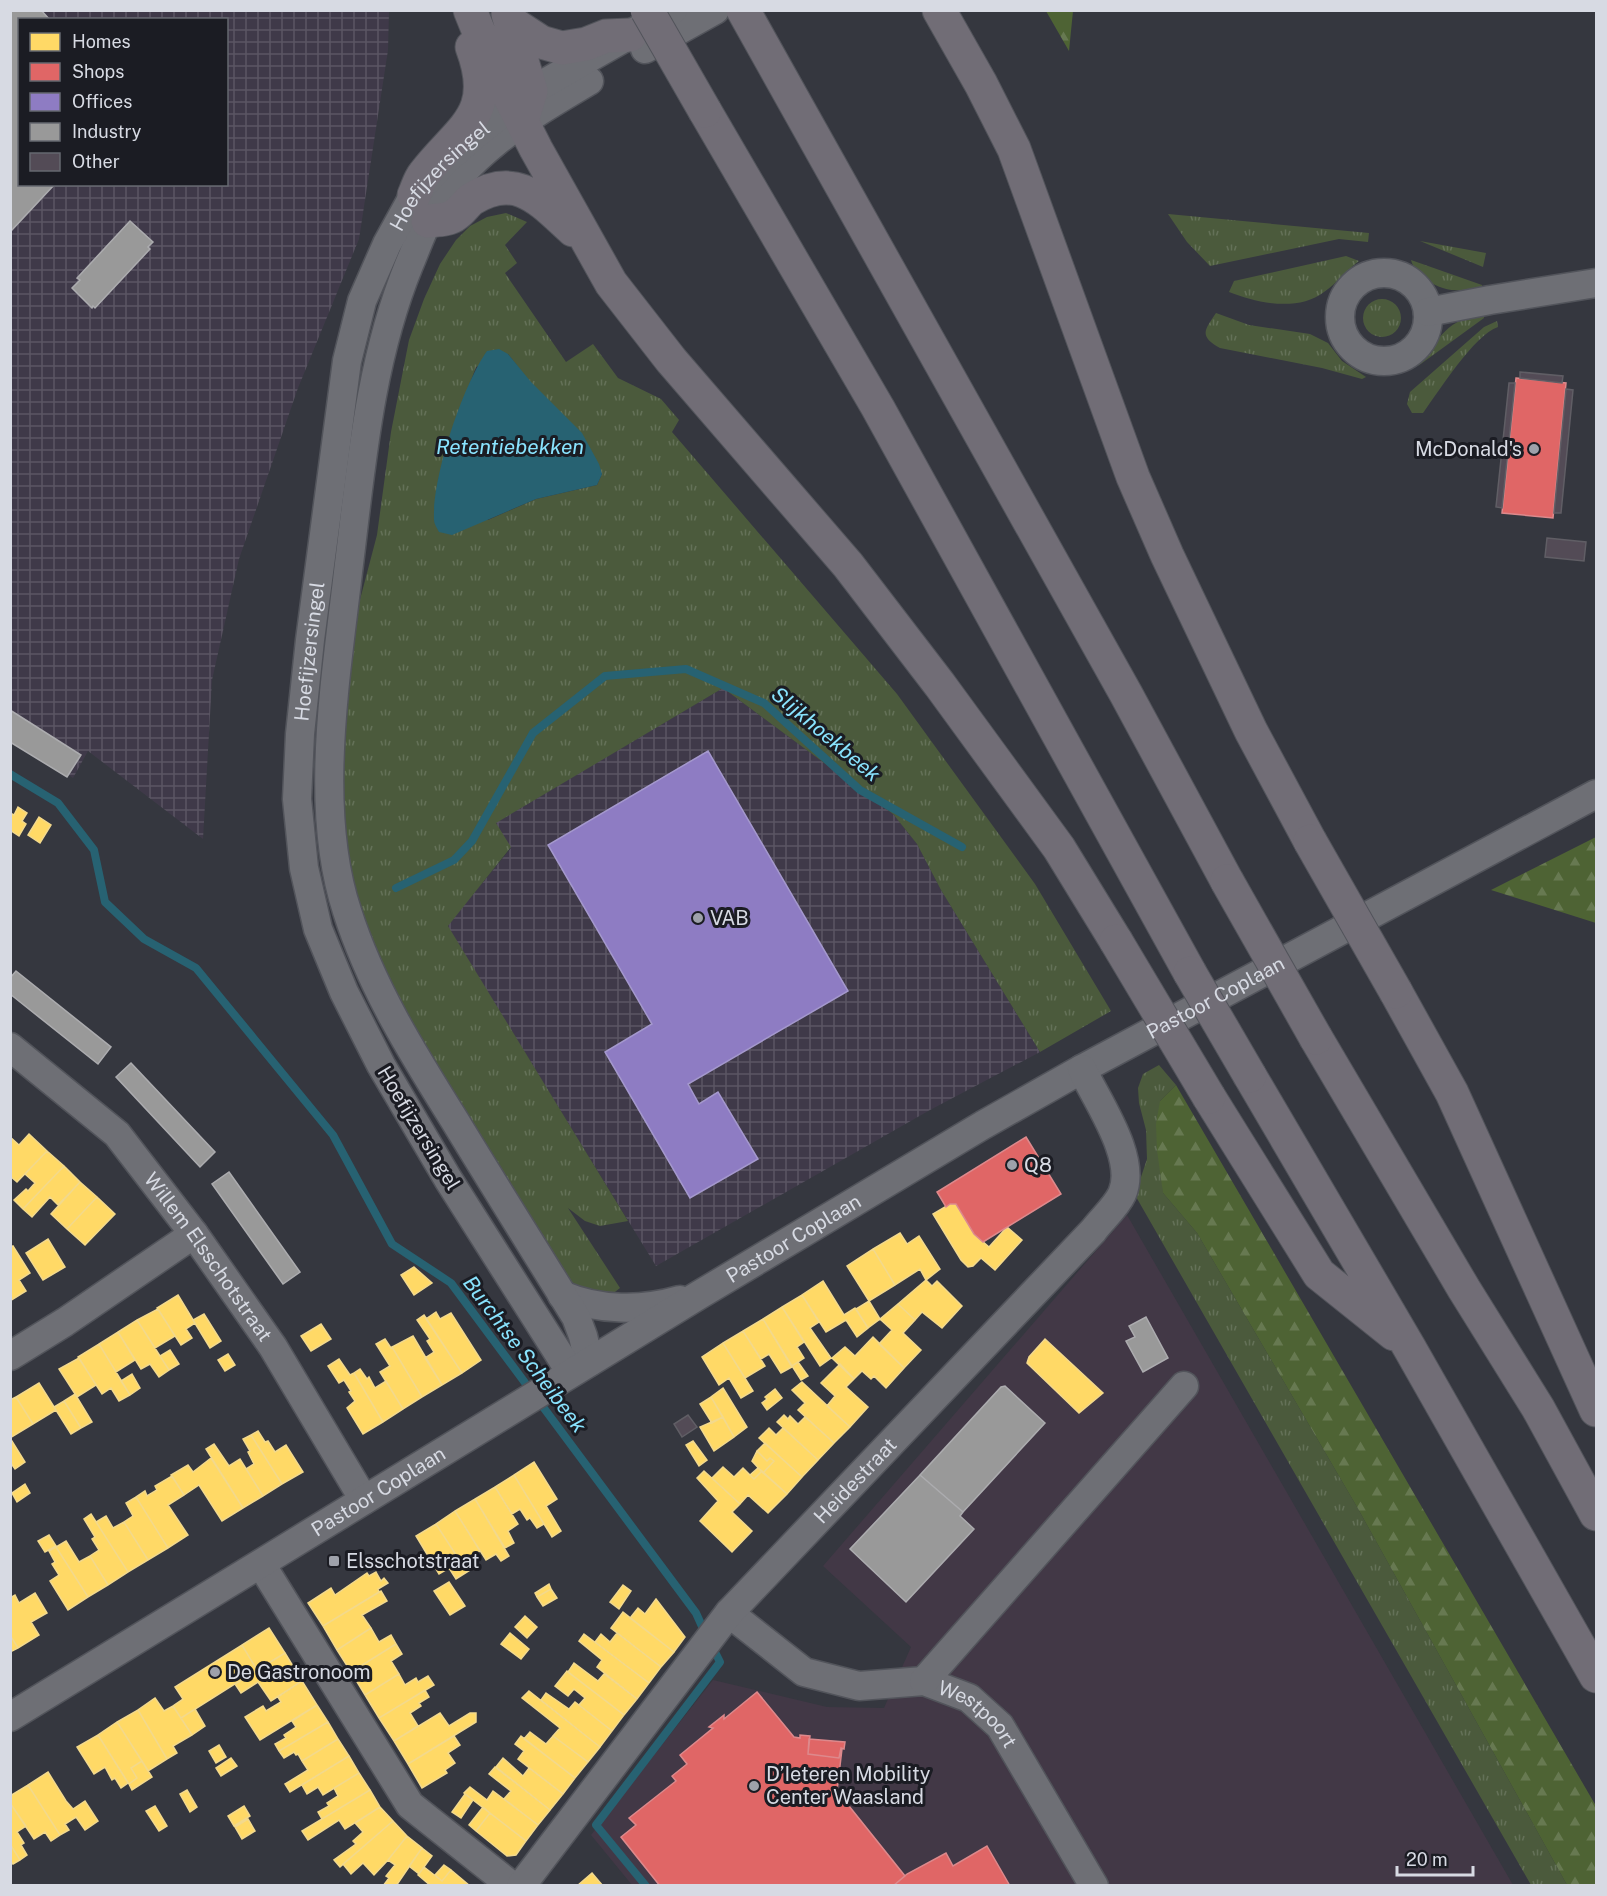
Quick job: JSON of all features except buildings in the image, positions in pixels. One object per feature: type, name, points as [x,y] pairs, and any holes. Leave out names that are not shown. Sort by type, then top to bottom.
[{"type":"highway","points":[[464,10],[467,35],[481,77],[480,96],[473,116],[463,132],[422,176],[421,208],[454,217],[471,200],[493,189],[519,188],[536,197],[590,247]]},
{"type":"highway","points":[[470,10],[487,52],[523,106],[590,247],[611,283],[671,360],[848,565],[940,685],[1059,848],[1319,1274],[1409,1347]]},
{"type":"highway","points":[[742,10],[1126,694],[1227,881],[1316,1038],[1464,1289],[1538,1408],[1596,1514]]},
{"type":"highway","points":[[939,10],[1014,148],[1133,477],[1167,555],[1251,731],[1310,841],[1452,1093],[1596,1410]]},
{"type":"highway","points":[[509,17],[523,106]]},
{"type":"highway","points":[[509,17],[541,42],[562,48],[586,44],[639,23],[705,111],[879,408],[1158,917],[1409,1347],[1596,1676]]},
{"type":"street","name":"Hoefijzersingel","points":[[580,1367],[448,1179],[381,1065],[344,992],[318,929],[304,868],[297,799],[300,734],[310,640],[347,361],[362,301],[387,244],[421,208],[489,146],[523,106],[639,23],[673,10]]},
{"type":"street","name":"Hoefijzersingel","points":[[523,106],[594,78],[715,10]]},
{"type":"street","name":"Hoefijzersingel","points":[[421,208],[379,357],[366,429],[342,626],[332,733],[329,804],[335,860],[345,908],[366,965],[410,1048],[576,1317],[583,1336],[580,1367]]},
{"type":"street","points":[[1428,312],[1596,283]]},
{"type":"street","name":"Pastoor Coplaan","points":[[10,1717],[699,1295],[1082,1069],[1596,794]]},
{"type":"street","name":"Willem Elsschotstraat","points":[[10,1047],[117,1134],[194,1234],[273,1347],[364,1500]]},
{"type":"street","name":"Heidestraat","points":[[521,1886],[729,1613],[1093,1231],[1122,1193],[1126,1164],[1102,1103],[1090,1087],[1082,1069]]},
{"type":"street","points":[[10,1356],[65,1322],[194,1234]]},
{"type":"street","points":[[562,1295],[595,1305],[622,1308],[665,1304],[699,1295]]},
{"type":"street","points":[[924,1681],[1184,1386]]},
{"type":"street","points":[[261,1564],[410,1805],[512,1886]]},
{"type":"street","name":"Westpoort","points":[[729,1613],[804,1672],[859,1686],[924,1681],[969,1698],[1000,1726],[1094,1886]]},
{"type":"shaded area","points":[[10,11],[389,11],[388,50],[359,239],[298,388],[239,559],[212,680],[203,839],[88,751],[73,778],[11,738]]},
{"type":"shaded area","points":[[723,688],[893,814],[917,844],[941,890],[1040,1052],[930,1110],[656,1266],[447,926],[511,848],[495,823]]},
{"type":"shaded area","points":[[1127,1215],[1513,1885],[632,1885],[591,1835],[713,1680],[827,1707],[884,1708],[911,1647],[823,1566]]},
{"type":"green space","points":[[1046,11],[1073,11],[1069,51]]},
{"type":"green space","points":[[506,213],[527,222],[505,245],[517,263],[505,273],[566,362],[593,344],[618,378],[661,399],[679,420],[672,432],[897,694],[1035,884],[1111,1011],[1040,1052],[941,890],[917,844],[893,814],[723,688],[496,823],[511,847],[448,926],[628,1221],[600,1226],[585,1221],[568,1208],[620,1288],[611,1295],[576,1287],[560,1269],[381,973],[354,900],[343,836],[340,766],[352,630],[377,535],[391,432],[409,340],[440,264],[456,240],[470,226],[487,217]],"holes":[[[508,354],[602,474],[597,485],[536,499],[488,520],[438,481],[452,431],[476,367]]]},
{"type":"green space","points":[[1168,214],[1369,233],[1368,242],[1339,239],[1210,266],[1187,242]]},
{"type":"green space","points":[[1420,241],[1486,253],[1483,267]]},
{"type":"green space","points":[[1346,256],[1359,261],[1324,292],[1302,302],[1277,304],[1229,292],[1234,281]]},
{"type":"green space","points":[[1411,260],[1482,285],[1482,289],[1460,290],[1439,287],[1419,273]]},
{"type":"green space","points":[[1382,299],[1395,305],[1401,318],[1395,331],[1382,337],[1369,331],[1363,318],[1369,305]]},
{"type":"green space","points":[[1216,313],[1249,325],[1310,334],[1328,343],[1342,361],[1366,377],[1362,379],[1322,368],[1220,348],[1206,336],[1206,329]]},
{"type":"green space","points":[[1484,314],[1484,318],[1418,366],[1445,331],[1461,320]]},
{"type":"green space","points":[[1497,321],[1498,327],[1478,341],[1468,352],[1423,413],[1412,413],[1407,404],[1410,392],[1484,327]]},
{"type":"green space","points":[[1596,837],[1596,923],[1491,890]]},
{"type":"green space","points":[[1159,1065],[1176,1085],[1160,1101],[1163,1193],[1197,1233],[1357,1507],[1567,1885],[1531,1885],[1135,1195],[1147,1159],[1146,1130],[1139,1103],[1138,1088],[1143,1074]]},
{"type":"green space","points":[[1176,1085],[1596,1806],[1596,1885],[1567,1885],[1357,1507],[1197,1233],[1163,1193],[1156,1124],[1160,1101]]},
{"type":"water","name":"Retentiebekken","points":[[499,349],[508,354],[531,382],[582,433],[602,474],[597,485],[536,499],[452,535],[439,532],[434,522],[435,502],[438,480],[451,432],[478,366],[487,351]]},
{"type":"waterway","name":"Slijkhoekbeek","points":[[396,888],[454,860],[472,841],[533,733],[605,676],[686,669],[764,703],[860,790],[962,847]]},
{"type":"waterway","name":"Burchtse Scheibeek","points":[[10,774],[58,803],[94,850],[105,902],[144,939],[196,968],[333,1135],[392,1244],[451,1283],[696,1613],[705,1633]]},
{"type":"waterway","name":"Burchtse Scheibeek","points":[[646,1886],[596,1825],[720,1662],[712,1646]]},
{"type":"place","name":"McDonald's","points":[[1534,449]]},
{"type":"place","name":"VAB","points":[[698,918]]},
{"type":"place","name":"Q8","points":[[1012,1165]]},
{"type":"place","name":"Elsschotstraat","points":[[334,1561]]},
{"type":"place","name":"De Gastronoom","points":[[215,1672]]},
{"type":"place","name":"D’Ieteren Mobility Center Waasland","points":[[754,1786]]}]
